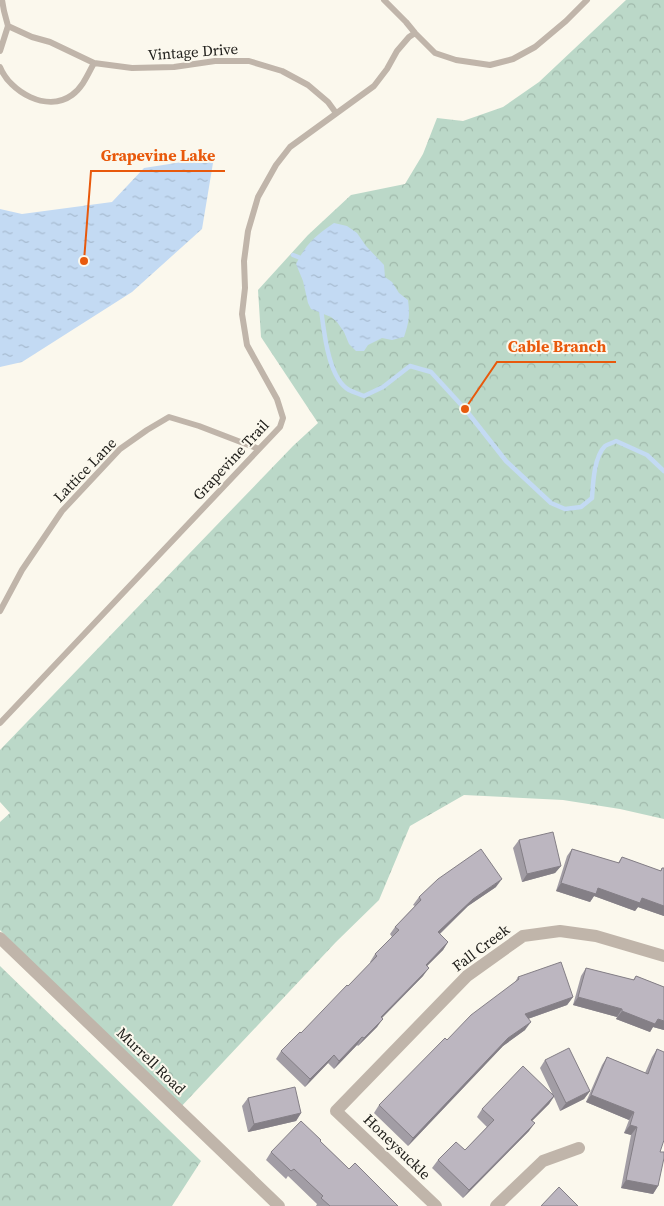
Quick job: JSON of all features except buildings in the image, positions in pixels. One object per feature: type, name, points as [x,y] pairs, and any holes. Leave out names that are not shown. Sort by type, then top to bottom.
[{"type":"street","name":"Fall Creek","points":[[336,1111],[467,976],[523,936],[560,931],[596,936],[664,956]]},
{"type":"street","name":"Murrell Road","points":[[0,938],[279,1206]]},
{"type":"street","name":"Honeysuckle","points":[[336,1111],[436,1206]]},
{"type":"street","points":[[496,1206],[542,1161],[579,1148]]},
{"type":"lane","points":[[0,51],[8,26],[2,0]]},
{"type":"lane","points":[[384,0],[435,53],[456,60],[490,65],[513,59],[535,47],[587,0]]},
{"type":"lane","name":"Vintage Drive","points":[[8,26],[32,37],[50,42],[94,63],[132,68],[174,67],[215,61],[249,61],[282,71],[308,85],[328,102],[336,113]]},
{"type":"lane","name":"Grapevine Trail","points":[[0,723],[280,428],[283,418],[277,399],[247,345],[242,314],[245,288],[244,261],[248,231],[258,196],[276,165],[290,147],[374,86],[387,69],[397,51],[414,33]]},
{"type":"lane","points":[[0,67],[4,76],[27,97],[46,102],[61,100],[72,95],[82,85],[94,63]]},
{"type":"lane","name":"Lattice Lane","points":[[0,611],[22,570],[62,511],[120,449],[147,430],[169,417],[199,426],[259,449]]},
{"type":"green space","points":[[626,0],[664,0],[664,819],[620,809],[563,800],[464,795],[410,826],[379,900],[336,942],[178,1110],[0,930],[0,822],[10,813],[0,802],[0,750],[293,446],[318,423],[261,337],[258,290],[308,235],[351,195],[405,184],[423,154],[437,118],[463,121],[503,107],[539,82]]},
{"type":"green space","points":[[0,966],[201,1161],[172,1206],[0,1206]]},
{"type":"water","points":[[214,157],[202,229],[132,292],[22,362],[0,367],[0,209],[22,214],[112,202],[144,168]]},
{"type":"water","points":[[334,223],[347,226],[357,233],[366,246],[384,265],[385,277],[408,300],[409,318],[404,337],[392,340],[382,338],[368,345],[364,351],[356,351],[349,344],[337,322],[331,317],[311,309],[296,264],[303,251],[312,241]]},
{"type":"waterway","points":[[293,255],[303,259]]},
{"type":"waterway","points":[[321,309],[328,353],[332,365],[342,384],[349,390],[364,396],[383,387],[410,366],[431,372],[465,409],[506,461],[551,503],[565,509],[581,507],[592,498],[598,457],[605,446],[616,441],[647,455],[664,471]]},
{"type":"place","name":"Grapevine Lake","points":[[84,261]]},
{"type":"place","name":"Cable Branch","points":[[465,409]]}]
